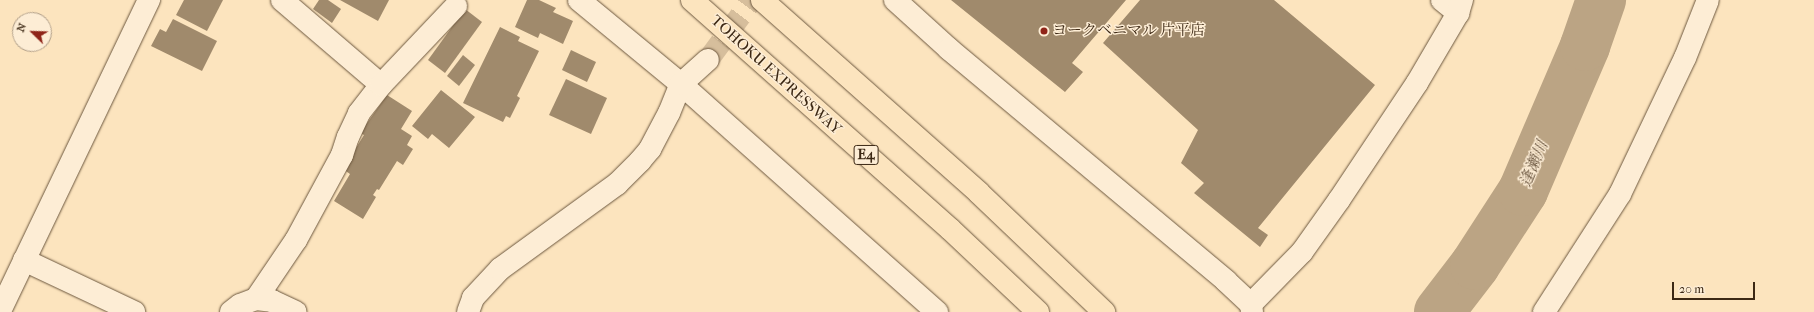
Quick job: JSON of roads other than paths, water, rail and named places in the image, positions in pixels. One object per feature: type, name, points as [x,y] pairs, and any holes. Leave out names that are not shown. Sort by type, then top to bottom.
[{"type":"highway","name":"TOHOKU EXPRESSWAY","points":[[692,0],[950,229],[1038,312]]},
{"type":"highway","points":[[762,0],[979,192],[1104,312]]},
{"type":"street","points":[[0,311],[148,0]]},
{"type":"street","points":[[282,0],[381,85]]},
{"type":"street","points":[[579,0],[681,84],[937,312]]},
{"type":"street","points":[[895,0],[949,49],[1252,308],[1302,252],[1339,200],[1417,83],[1454,4]]},
{"type":"street","points":[[1544,312],[1620,194],[1685,58],[1708,0]]},
{"type":"street","points":[[231,312],[240,305],[256,298],[296,240],[342,155],[348,137],[360,113],[381,85],[456,6]]},
{"type":"street","points":[[468,312],[473,298],[500,269],[617,184],[640,161],[669,113],[681,84],[708,60]]},
{"type":"street","points":[[24,260],[134,312]]},
{"type":"street","points":[[256,298],[272,301],[296,312]]},
{"type":"waterway","name":"逢瀬川","points":[[1439,312],[1475,265],[1523,191],[1585,46],[1601,0]]},
{"type":"tunnel","points":[[708,60],[752,0]]},
{"type":"place","name":"ヨークベニマル 片平店","points":[[1044,31]]}]
